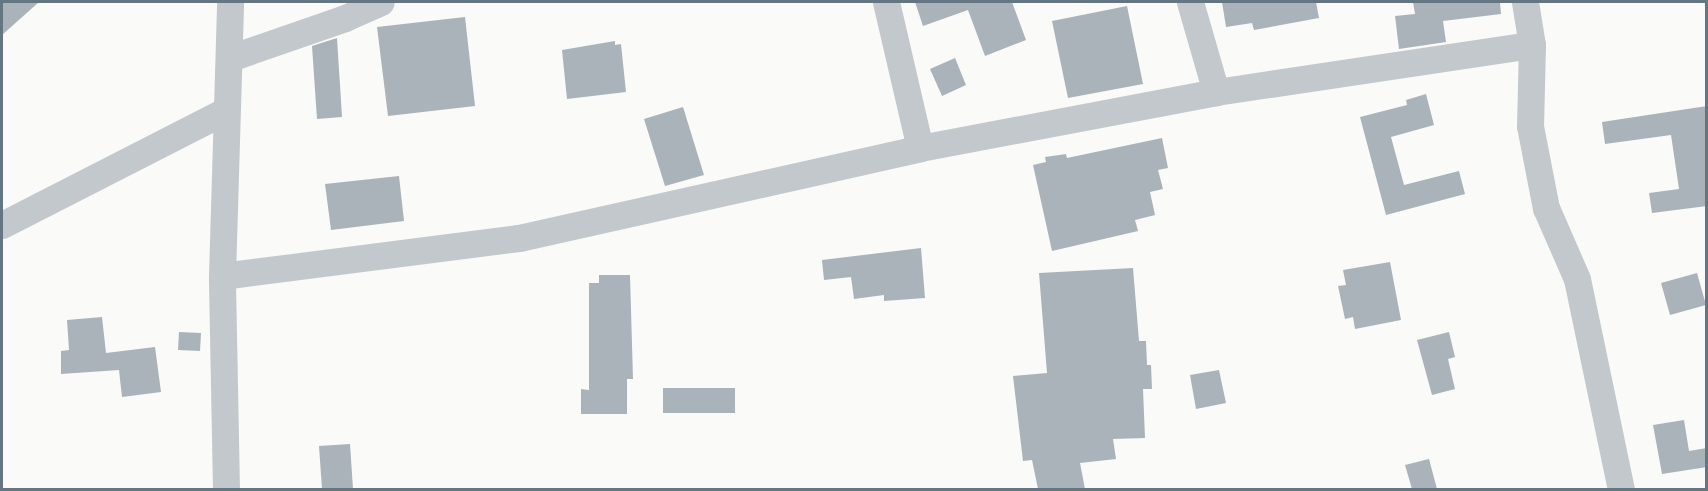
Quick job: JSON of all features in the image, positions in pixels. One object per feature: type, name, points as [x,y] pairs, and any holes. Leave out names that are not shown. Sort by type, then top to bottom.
[{"type":"street","points":[[226,489],[222,276],[225,111],[230,58],[230,2]]},
{"type":"street","points":[[230,58],[345,18],[381,2]]},
{"type":"street","points":[[886,2],[920,148]]},
{"type":"street","points":[[1190,2],[1216,93]]},
{"type":"street","points":[[1525,2],[1532,45],[1530,126],[1546,208],[1577,279],[1618,487]]},
{"type":"street","points":[[222,276],[519,238],[920,148],[1216,93],[1532,45]]},
{"type":"street","points":[[2,225],[225,111]]},
{"type":"building","points":[[2,2],[39,2],[2,35]]},
{"type":"building","points":[[915,2],[1012,2],[1026,40],[985,56],[968,10],[923,26]]},
{"type":"building","points":[[1222,2],[1316,2],[1319,18],[1254,30],[1252,23],[1226,27]]},
{"type":"building","points":[[1413,2],[1500,2],[1501,14],[1443,21],[1446,42],[1399,49],[1395,16],[1415,14]]},
{"type":"building","points":[[1127,6],[1143,84],[1068,98],[1052,21]]},
{"type":"building","points":[[465,17],[475,106],[388,116],[377,27]]},
{"type":"building","points":[[337,38],[342,117],[317,119],[312,46]]},
{"type":"building","points":[[615,41],[615,45],[621,44],[626,92],[567,99],[562,50]]},
{"type":"building","points":[[955,58],[966,85],[942,96],[930,69]]},
{"type":"building","points":[[1426,94],[1434,125],[1391,137],[1404,185],[1459,171],[1465,194],[1386,215],[1360,117],[1407,105],[1406,100]]},
{"type":"building","points":[[1707,106],[1707,206],[1652,213],[1649,193],[1679,189],[1671,135],[1605,144],[1602,122]]},
{"type":"building","points":[[683,107],[704,175],[665,186],[644,119]]},
{"type":"building","points":[[1162,138],[1168,168],[1158,170],[1163,189],[1150,192],[1155,215],[1135,220],[1138,231],[1052,251],[1033,165],[1046,162],[1045,157],[1066,154],[1067,158]]},
{"type":"building","points":[[399,176],[404,221],[331,230],[325,184]]},
{"type":"building","points":[[921,248],[925,298],[884,301],[884,295],[854,299],[851,277],[824,280],[822,260]]},
{"type":"building","points":[[1390,262],[1401,320],[1355,329],[1353,317],[1345,319],[1338,286],[1346,285],[1343,270]]},
{"type":"building","points":[[1133,268],[1139,341],[1146,341],[1147,365],[1151,365],[1152,389],[1143,389],[1145,438],[1113,439],[1116,459],[1080,463],[1085,489],[1038,489],[1032,460],[1023,461],[1013,376],[1047,373],[1039,273]]},
{"type":"building","points":[[1697,273],[1706,305],[1670,315],[1661,283]]},
{"type":"building","points":[[599,275],[630,275],[633,379],[627,379],[627,414],[581,414],[581,389],[589,390],[589,283],[599,283]]},
{"type":"building","points":[[102,317],[106,353],[155,347],[161,392],[122,397],[119,370],[61,374],[61,351],[69,350],[67,320]]},
{"type":"building","points":[[179,332],[201,333],[200,351],[178,350]]},
{"type":"building","points":[[1449,332],[1455,357],[1448,359],[1455,389],[1432,395],[1417,340]]},
{"type":"building","points":[[1219,370],[1226,403],[1196,409],[1190,375]]},
{"type":"building","points":[[663,388],[735,388],[735,413],[663,413]]},
{"type":"building","points":[[1684,420],[1689,451],[1707,448],[1707,467],[1662,474],[1653,425]]},
{"type":"building","points":[[350,444],[353,489],[322,489],[319,446]]},
{"type":"building","points":[[1429,459],[1437,489],[1412,489],[1405,465]]}]
